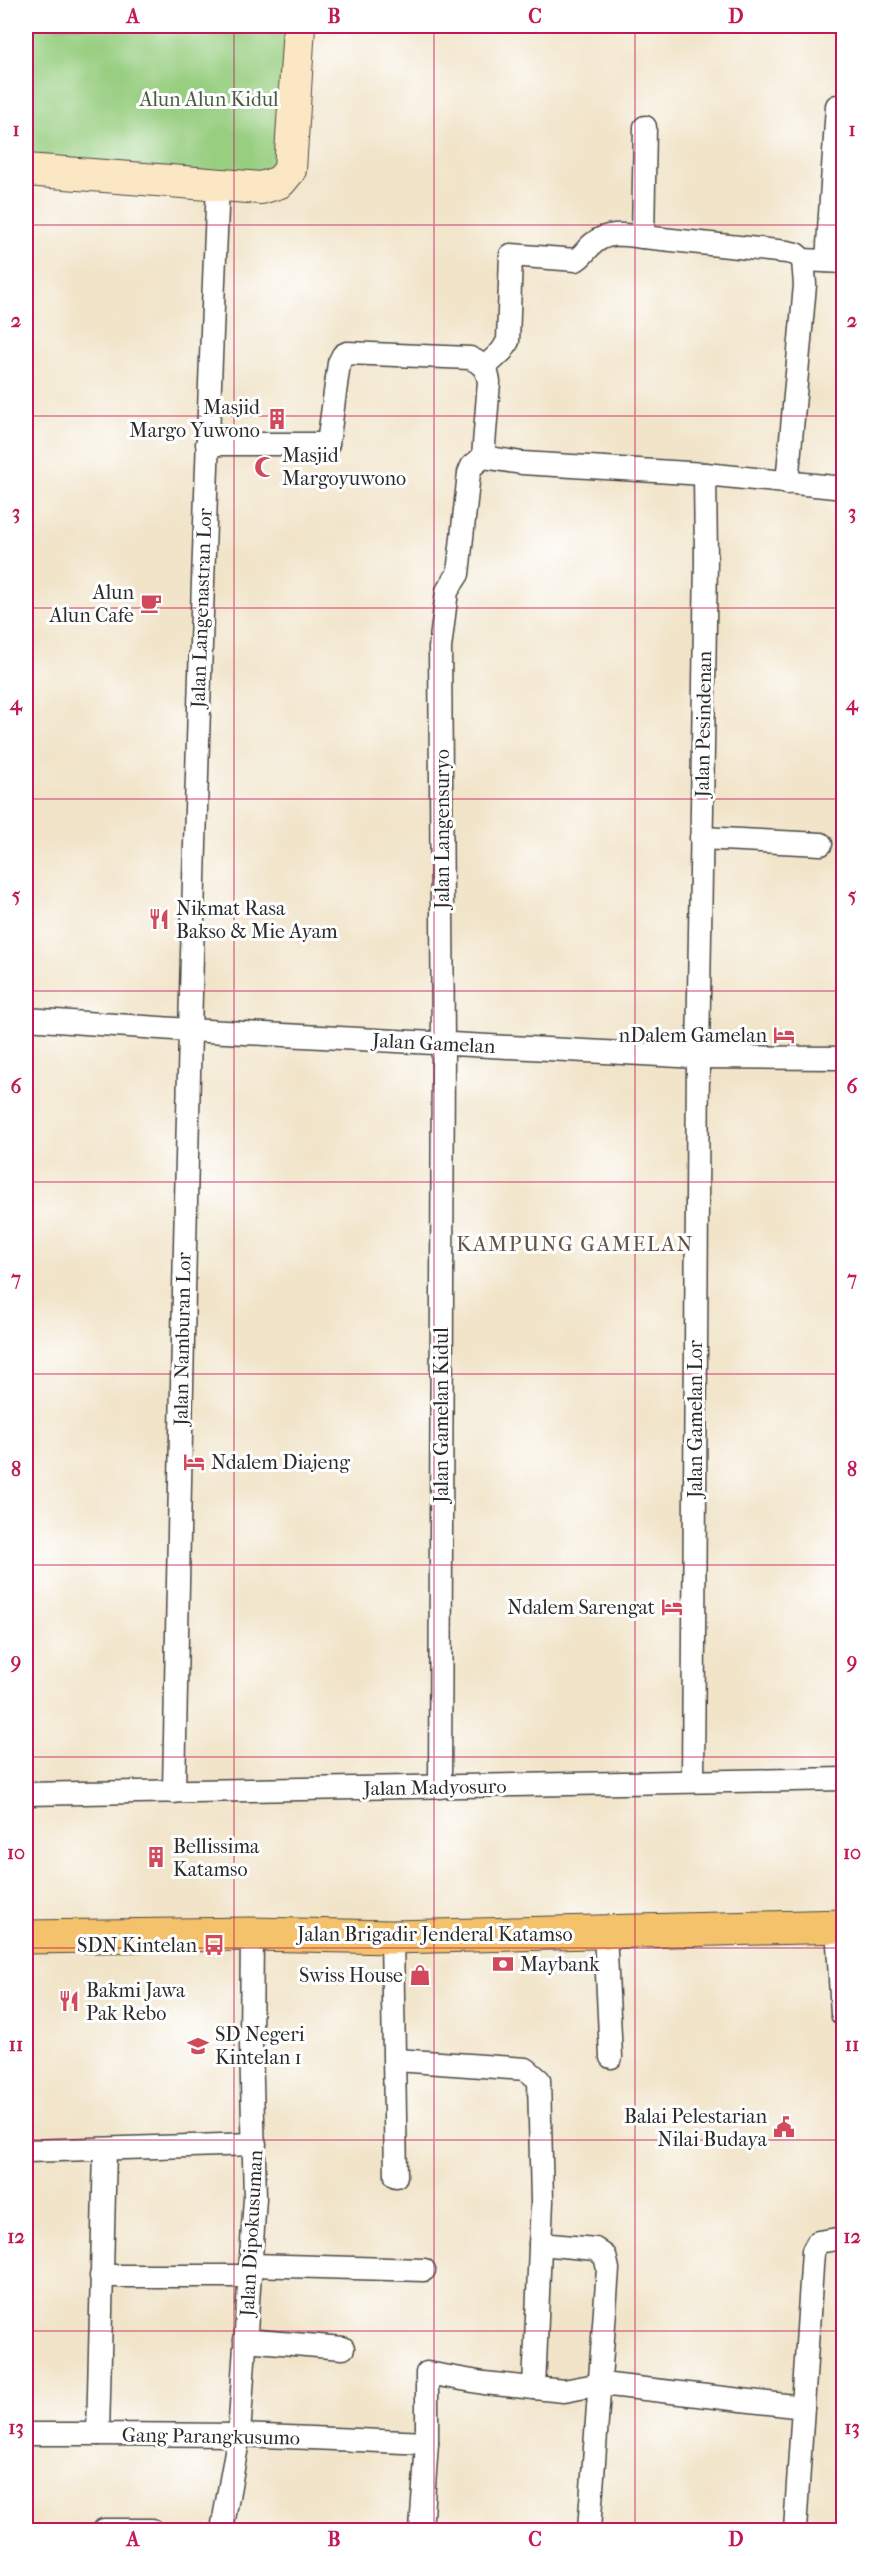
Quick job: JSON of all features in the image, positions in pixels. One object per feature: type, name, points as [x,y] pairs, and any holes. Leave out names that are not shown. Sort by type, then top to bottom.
[{"type":"main road","name":"Jalan Brigadir Jenderal Katamso","points":[[26,1937],[252,1934],[392,1937],[840,1926]]},
{"type":"street","points":[[26,170],[261,188],[280,182],[290,170],[298,26]]},
{"type":"street","points":[[485,367],[502,351],[508,341],[511,255],[576,260],[584,255],[592,244],[607,236],[619,234],[788,252],[796,254],[803,260],[835,262],[837,106]]},
{"type":"street","points":[[642,237],[645,127]]},
{"type":"street","name":"Jalan Langenastran Lor","points":[[189,1030],[207,444],[219,185]]},
{"type":"street","points":[[787,483],[805,285],[803,260]]},
{"type":"street","points":[[207,444],[328,444],[339,363],[343,355],[347,353],[470,358],[485,367],[489,382],[483,457],[537,464],[705,474],[843,488]]},
{"type":"street","name":"Jalan Langensuryo","points":[[443,1043],[440,648],[446,615],[447,591],[458,574],[469,473],[472,466],[483,457]]},
{"type":"street","name":"Jalan Pesindenan","points":[[698,1057],[706,560],[705,474]]},
{"type":"street","points":[[701,838],[821,844]]},
{"type":"street","name":"Jalan Gamelan","points":[[26,1019],[698,1057],[843,1058]]},
{"type":"street","name":"Jalan Namburan Lor","points":[[174,1792],[189,1030]]},
{"type":"street","name":"Jalan Gamelan Kidul","points":[[440,1787],[443,1043]]},
{"type":"street","name":"Jalan Gamelan Lor","points":[[693,1781],[698,1057]]},
{"type":"street","name":"Jalan Madyosuro","points":[[26,1794],[843,1779]]},
{"type":"street","points":[[840,1926],[843,2014]]},
{"type":"street","points":[[605,1932],[611,2057]]},
{"type":"street","name":"Jalan Dipokusuman","points":[[222,2530],[239,2435],[255,2198],[251,2044],[252,1934]]},
{"type":"street","points":[[392,1937],[396,2060],[396,2176]]},
{"type":"street","points":[[396,2060],[526,2069],[539,2080],[542,2201],[534,2388]]},
{"type":"street","points":[[26,2151],[255,2144]]},
{"type":"street","name":"Gang Parangkusumo","points":[[105,2150],[98,2434],[239,2435],[427,2443]]},
{"type":"street","points":[[795,2530],[813,2251],[818,2242],[843,2238]]},
{"type":"street","points":[[540,2244],[595,2248],[606,2256],[608,2269],[590,2530]]},
{"type":"street","points":[[101,2276],[250,2270],[424,2270]]},
{"type":"street","points":[[245,2340],[343,2348]]},
{"type":"street","points":[[421,2530],[427,2443],[427,2373],[484,2383],[564,2391],[601,2384],[803,2407]]},
{"type":"street","points":[[26,2434],[98,2434]]},
{"type":"street","points":[[104,2530],[152,2530]]},
{"type":"green space","name":"Alun Alun Kidul","points":[[26,26],[290,26],[275,172],[258,177],[26,155]]},
{"type":"place","name":"Masjid Margo Yuwono","points":[[277,419]]},
{"type":"place","name":"Masjid Margoyuwono","points":[[265,467]]},
{"type":"place","name":"Alun Alun Cafe","points":[[151,603]]},
{"type":"place","name":"Nikmat Rasa Bakso & Mie Ayam","points":[[159,919]]},
{"type":"place","name":"nDalem Gamelan","points":[[784,1035]]},
{"type":"place","name":"Ndalem Diajeng","points":[[194,1462]]},
{"type":"place","name":"Ndalem Sarengat","points":[[672,1607]]},
{"type":"place","name":"Bellissima Katamso","points":[[156,1857]]},
{"type":"place","name":"SDN Kintelan","points":[[214,1945]]},
{"type":"place","name":"Maybank","points":[[503,1964]]},
{"type":"place","name":"Swiss House","points":[[420,1975]]},
{"type":"place","name":"Bakmi Jawa Pak Rebo","points":[[69,2001]]},
{"type":"place","name":"SD Negeri Kintelan 1","points":[[198,2046]]},
{"type":"place","name":"Balai Pelestarian Nilai Budaya","points":[[784,2127]]},
{"type":"district","name":"KAMPUNG GAMELAN","points":[[575,1244]]}]
